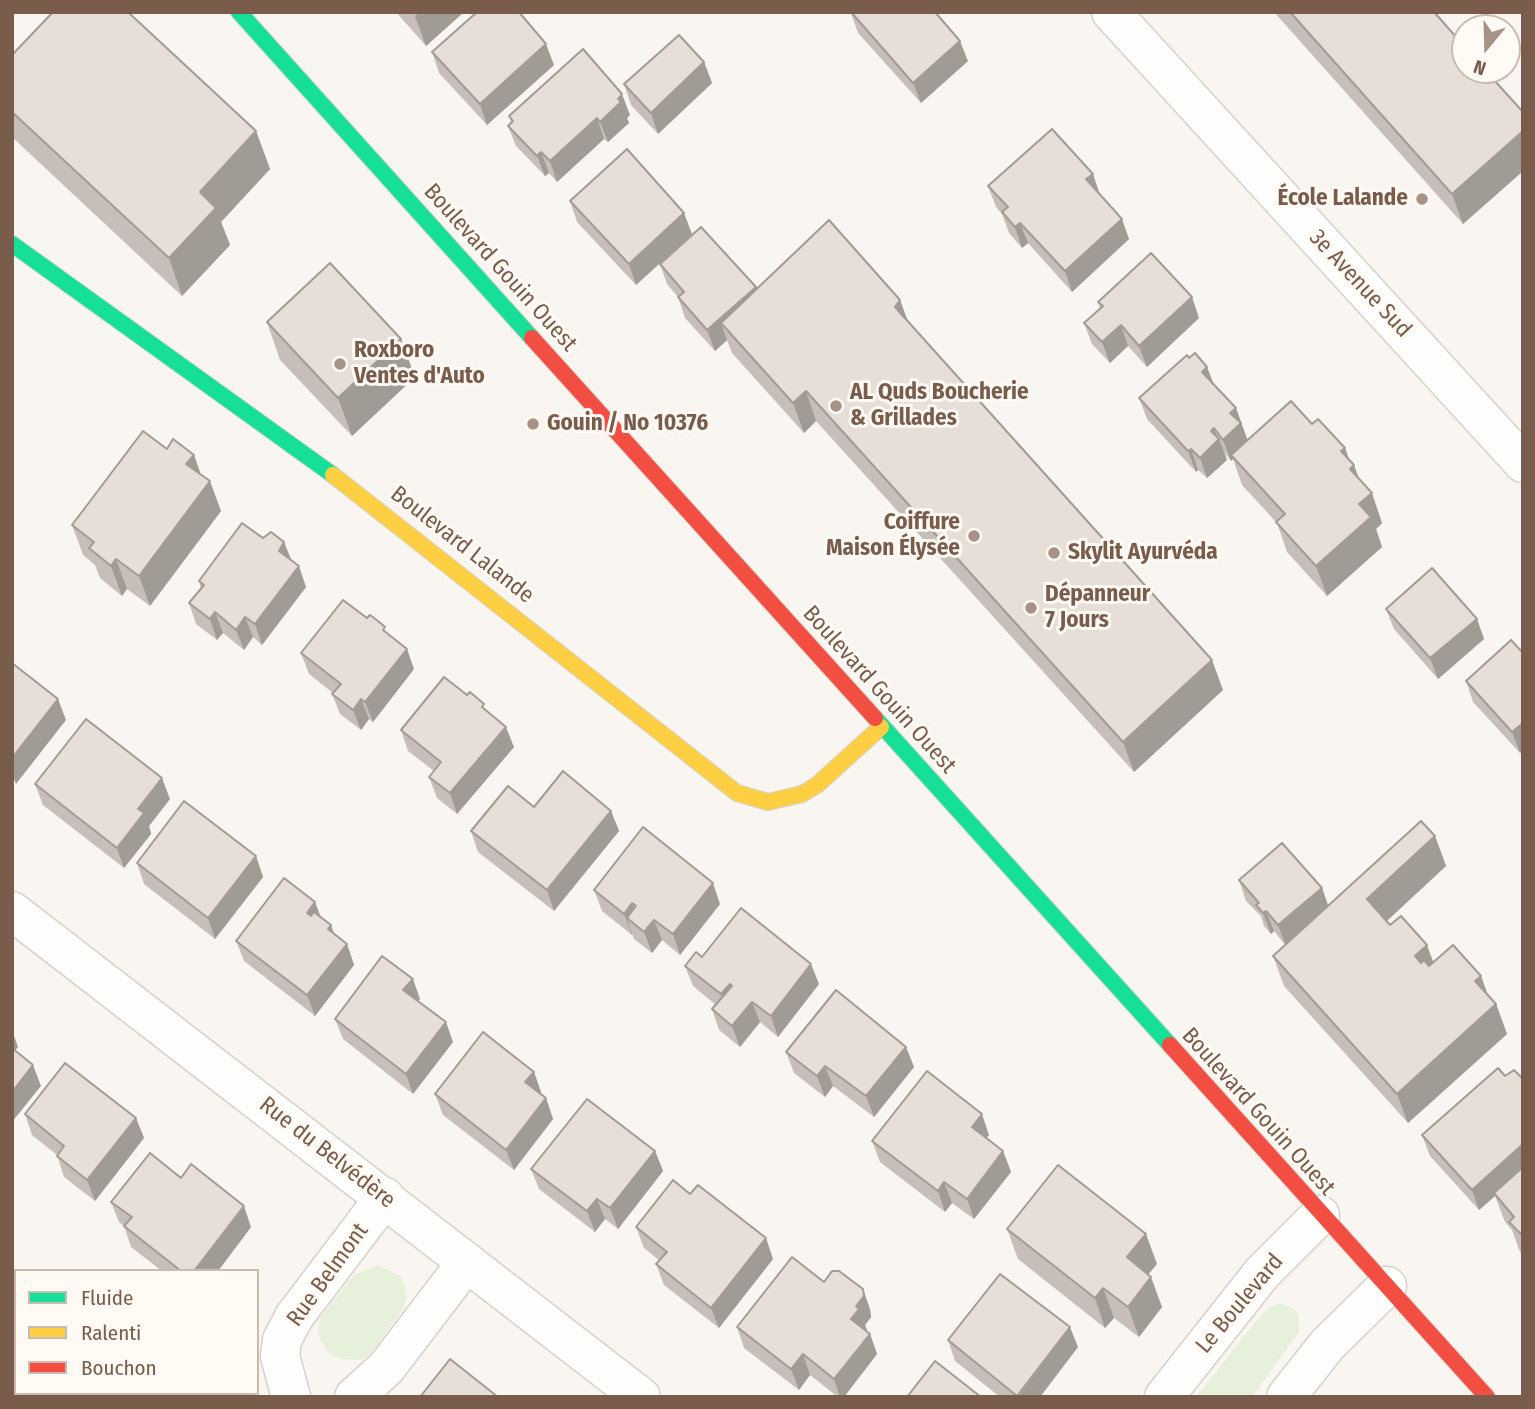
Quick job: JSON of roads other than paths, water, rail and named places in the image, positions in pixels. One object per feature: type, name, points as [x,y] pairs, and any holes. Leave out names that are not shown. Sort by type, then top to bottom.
[{"type":"main road","name":"Boulevard Gouin Ouest","points":[[239,12],[1487,1397]]},
{"type":"main road","name":"Boulevard Lalande","points":[[12,244],[194,372],[383,513],[737,793],[768,802],[802,794],[817,785],[881,727]]},
{"type":"street","name":"3e Avenue Sud","points":[[1111,12],[1523,463]]},
{"type":"street","name":"Rue du Belvédère","points":[[12,911],[641,1397]]},
{"type":"street","name":"Rue Belmont","points":[[291,1397],[280,1356],[282,1340],[294,1317],[384,1197]]},
{"type":"street","name":"Le Boulevard","points":[[1164,1397],[1262,1273],[1320,1214]]},
{"type":"street","points":[[354,1397],[386,1368],[467,1262]]},
{"type":"street","points":[[1286,1397],[1327,1345],[1387,1286]]},
{"type":"place","name":"École Lalande","points":[[1422,199]]},
{"type":"place","name":"Roxboro Ventes d'Auto","points":[[340,364]]},
{"type":"place","name":"AL Quds Boucherie & Grillades","points":[[836,406]]},
{"type":"place","name":"Gouin / No 10376","points":[[533,424]]},
{"type":"place","name":"Coiffure Maison Élysée","points":[[974,536]]},
{"type":"place","name":"Skylit Ayurvéda","points":[[1054,553]]},
{"type":"place","name":"Dépanneur 7 Jours","points":[[1031,608]]}]
